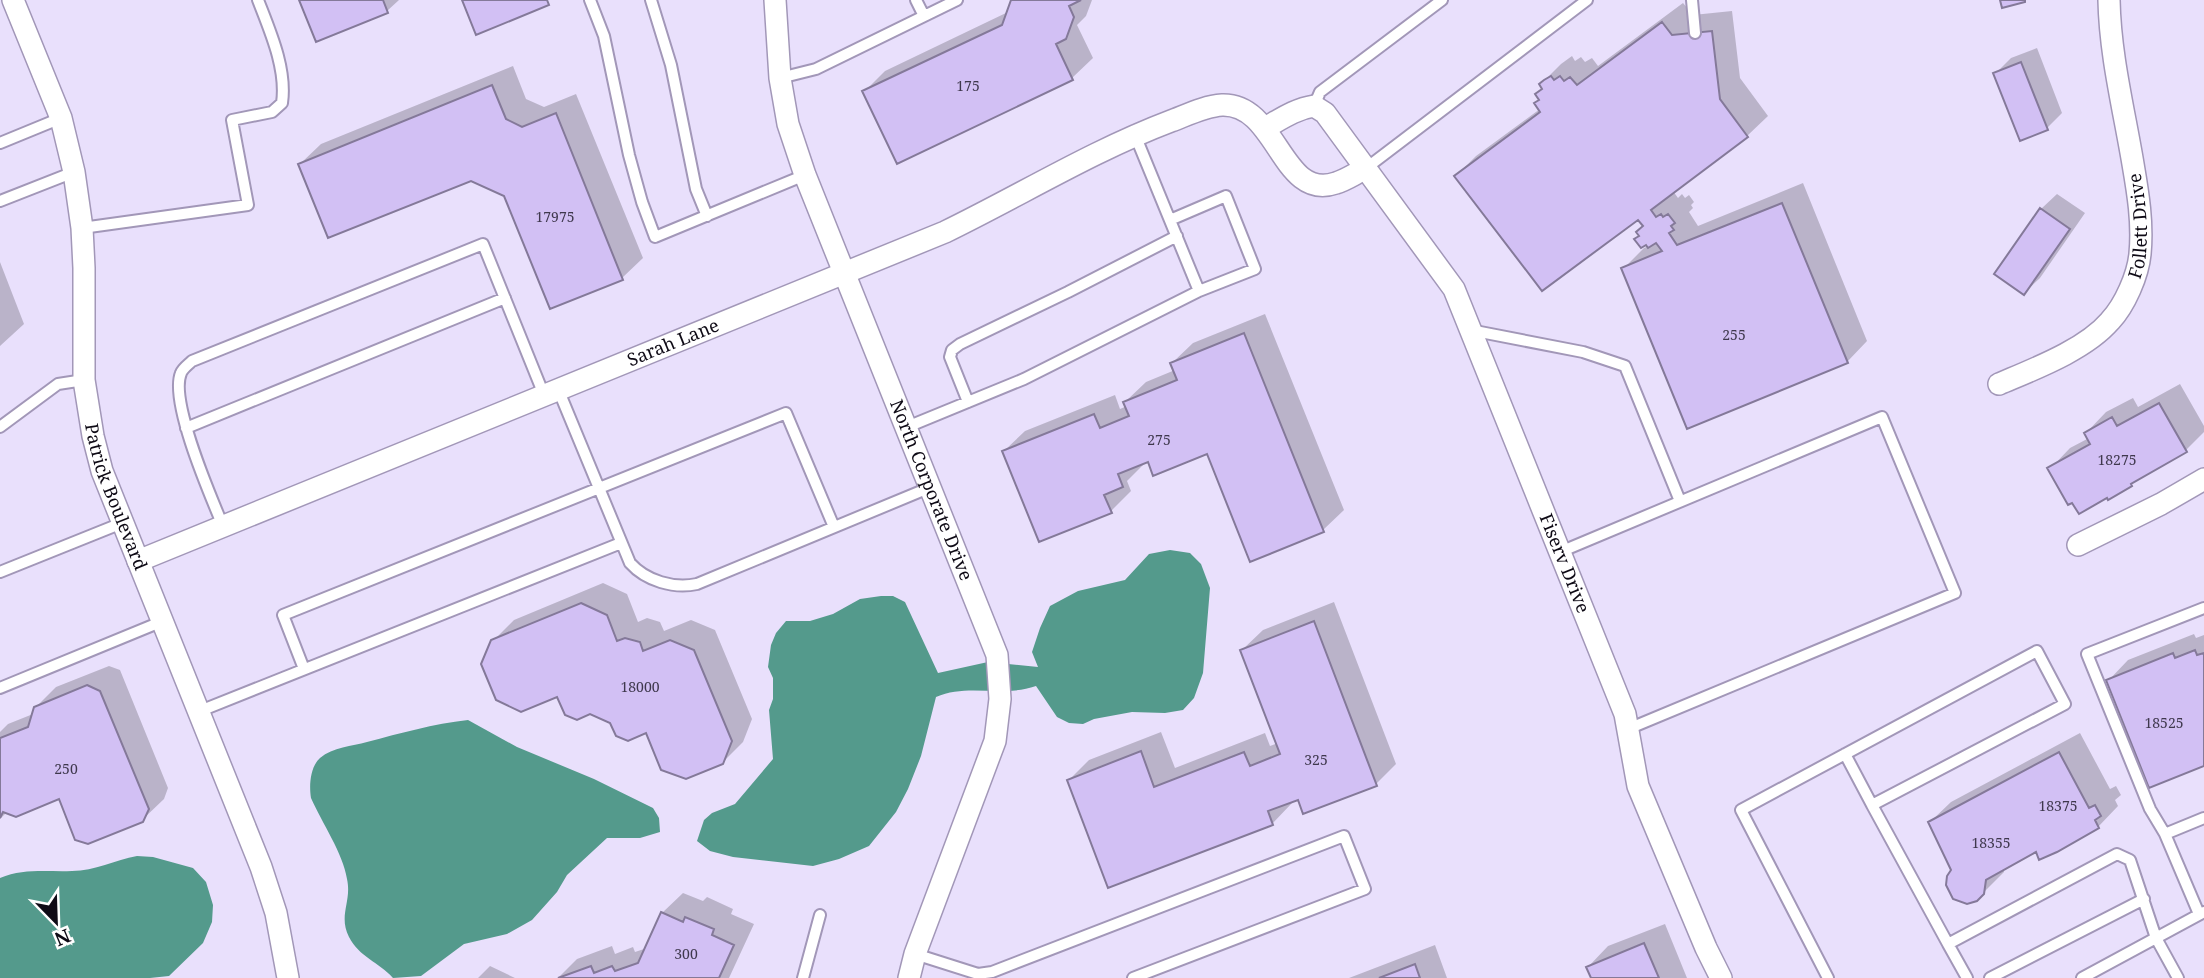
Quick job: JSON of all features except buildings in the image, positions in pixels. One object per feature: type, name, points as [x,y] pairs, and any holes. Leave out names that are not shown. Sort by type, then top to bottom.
[{"type":"street","name":"Patrick Boulevard","points":[[13,0],[61,118],[74,172],[82,228],[84,380],[102,471],[261,867],[276,913],[288,978]]},
{"type":"street","name":"North Corporate Drive","points":[[775,0],[780,78],[788,124],[805,175],[997,654],[1000,699],[995,741],[982,782],[915,954],[909,978]]},
{"type":"street","name":"Follett Drive","points":[[1999,384],[2033,370],[2092,338],[2110,321],[2132,283],[2140,257],[2140,205],[2114,51],[2109,0]]},
{"type":"street","name":"Sarah Lane","points":[[138,561],[945,232],[1013,199],[1081,160],[1135,135],[1221,105],[1246,110],[1265,128]]},
{"type":"street","points":[[1314,106],[1292,112],[1265,128],[1285,159],[1302,180],[1317,185],[1335,184],[1365,169]]},
{"type":"street","name":"Fiserv Drive","points":[[1314,106],[1325,113],[1454,289],[1625,714],[1639,786],[1721,978]]},
{"type":"street","points":[[2078,545],[2161,504],[2204,479]]},
{"type":"lane","points":[[82,228],[248,205],[232,120],[272,112],[282,103],[285,88],[269,28],[258,0]]},
{"type":"lane","points":[[590,0],[604,36],[629,155],[642,202],[656,237],[805,175]]},
{"type":"lane","points":[[651,0],[671,65],[696,189],[707,216]]},
{"type":"lane","points":[[916,0],[924,16]]},
{"type":"lane","points":[[780,78],[816,69],[957,0]]},
{"type":"lane","points":[[1314,106],[1320,92],[1442,0]]},
{"type":"lane","points":[[1365,169],[1587,0]]},
{"type":"lane","points":[[1692,0],[1695,33]]},
{"type":"lane","points":[[0,143],[61,118]]},
{"type":"lane","points":[[1135,135],[1199,291]]},
{"type":"lane","points":[[0,201],[74,172]]},
{"type":"lane","points":[[907,427],[1024,379],[1199,291],[1255,269],[1226,197],[1170,219]]},
{"type":"lane","points":[[968,402],[950,357],[952,350],[1177,236]]},
{"type":"lane","points":[[223,526],[193,453],[178,383],[181,371],[192,361],[483,244],[505,298],[600,488],[630,563],[637,571],[671,586],[698,584],[931,487]]},
{"type":"lane","points":[[187,428],[505,298]]},
{"type":"lane","points":[[1470,330],[1583,352],[1625,366],[1681,501]]},
{"type":"lane","points":[[0,428],[58,384],[84,380]]},
{"type":"lane","points":[[304,669],[283,615],[786,413],[834,527]]},
{"type":"lane","points":[[1560,552],[1882,417],[1955,593],[1628,729]]},
{"type":"lane","points":[[0,572],[122,523]]},
{"type":"lane","points":[[200,711],[621,542]]},
{"type":"lane","points":[[2082,978],[2202,913],[2165,834],[2150,809],[2087,653],[2204,608]]},
{"type":"lane","points":[[0,688],[163,621]]},
{"type":"lane","points":[[1828,978],[1741,810],[2037,650],[2066,704],[1872,805]]},
{"type":"lane","points":[[1845,754],[1966,978]]},
{"type":"lane","points":[[2165,834],[2204,818]]},
{"type":"lane","points":[[915,954],[978,974],[993,975],[1344,836],[1365,889],[1133,978]]},
{"type":"lane","points":[[1948,944],[2118,854],[2130,860],[2156,938],[2178,978]]},
{"type":"lane","points":[[1990,978],[2144,899]]},
{"type":"lane","points":[[803,978],[820,915]]},
{"type":"shaded area","points":[[1170,550],[1190,553],[1201,564],[1210,588],[1203,673],[1194,698],[1183,710],[1165,713],[1132,712],[1094,719],[1083,724],[1069,723],[1057,717],[1036,686],[1011,691],[948,693],[936,697],[921,756],[908,789],[896,812],[869,846],[839,859],[813,866],[733,857],[710,851],[697,841],[704,820],[712,813],[735,804],[773,759],[769,710],[773,699],[773,678],[768,667],[771,645],[776,633],[786,621],[810,621],[833,614],[860,599],[893,596],[905,602],[938,673],[988,662],[1038,667],[1032,652],[1050,606],[1078,591],[1125,580],[1149,554]]},
{"type":"shaded area","points":[[468,720],[517,747],[594,779],[653,808],[659,818],[660,832],[640,838],[607,838],[567,875],[557,892],[532,920],[507,934],[464,944],[421,976],[393,978],[358,950],[349,937],[345,922],[348,887],[345,869],[311,798],[312,771],[320,758],[337,749],[430,726]]},
{"type":"shaded area","points":[[137,856],[153,857],[193,868],[206,882],[213,905],[212,922],[203,943],[169,976],[0,978],[0,878],[27,872],[89,869]]}]
